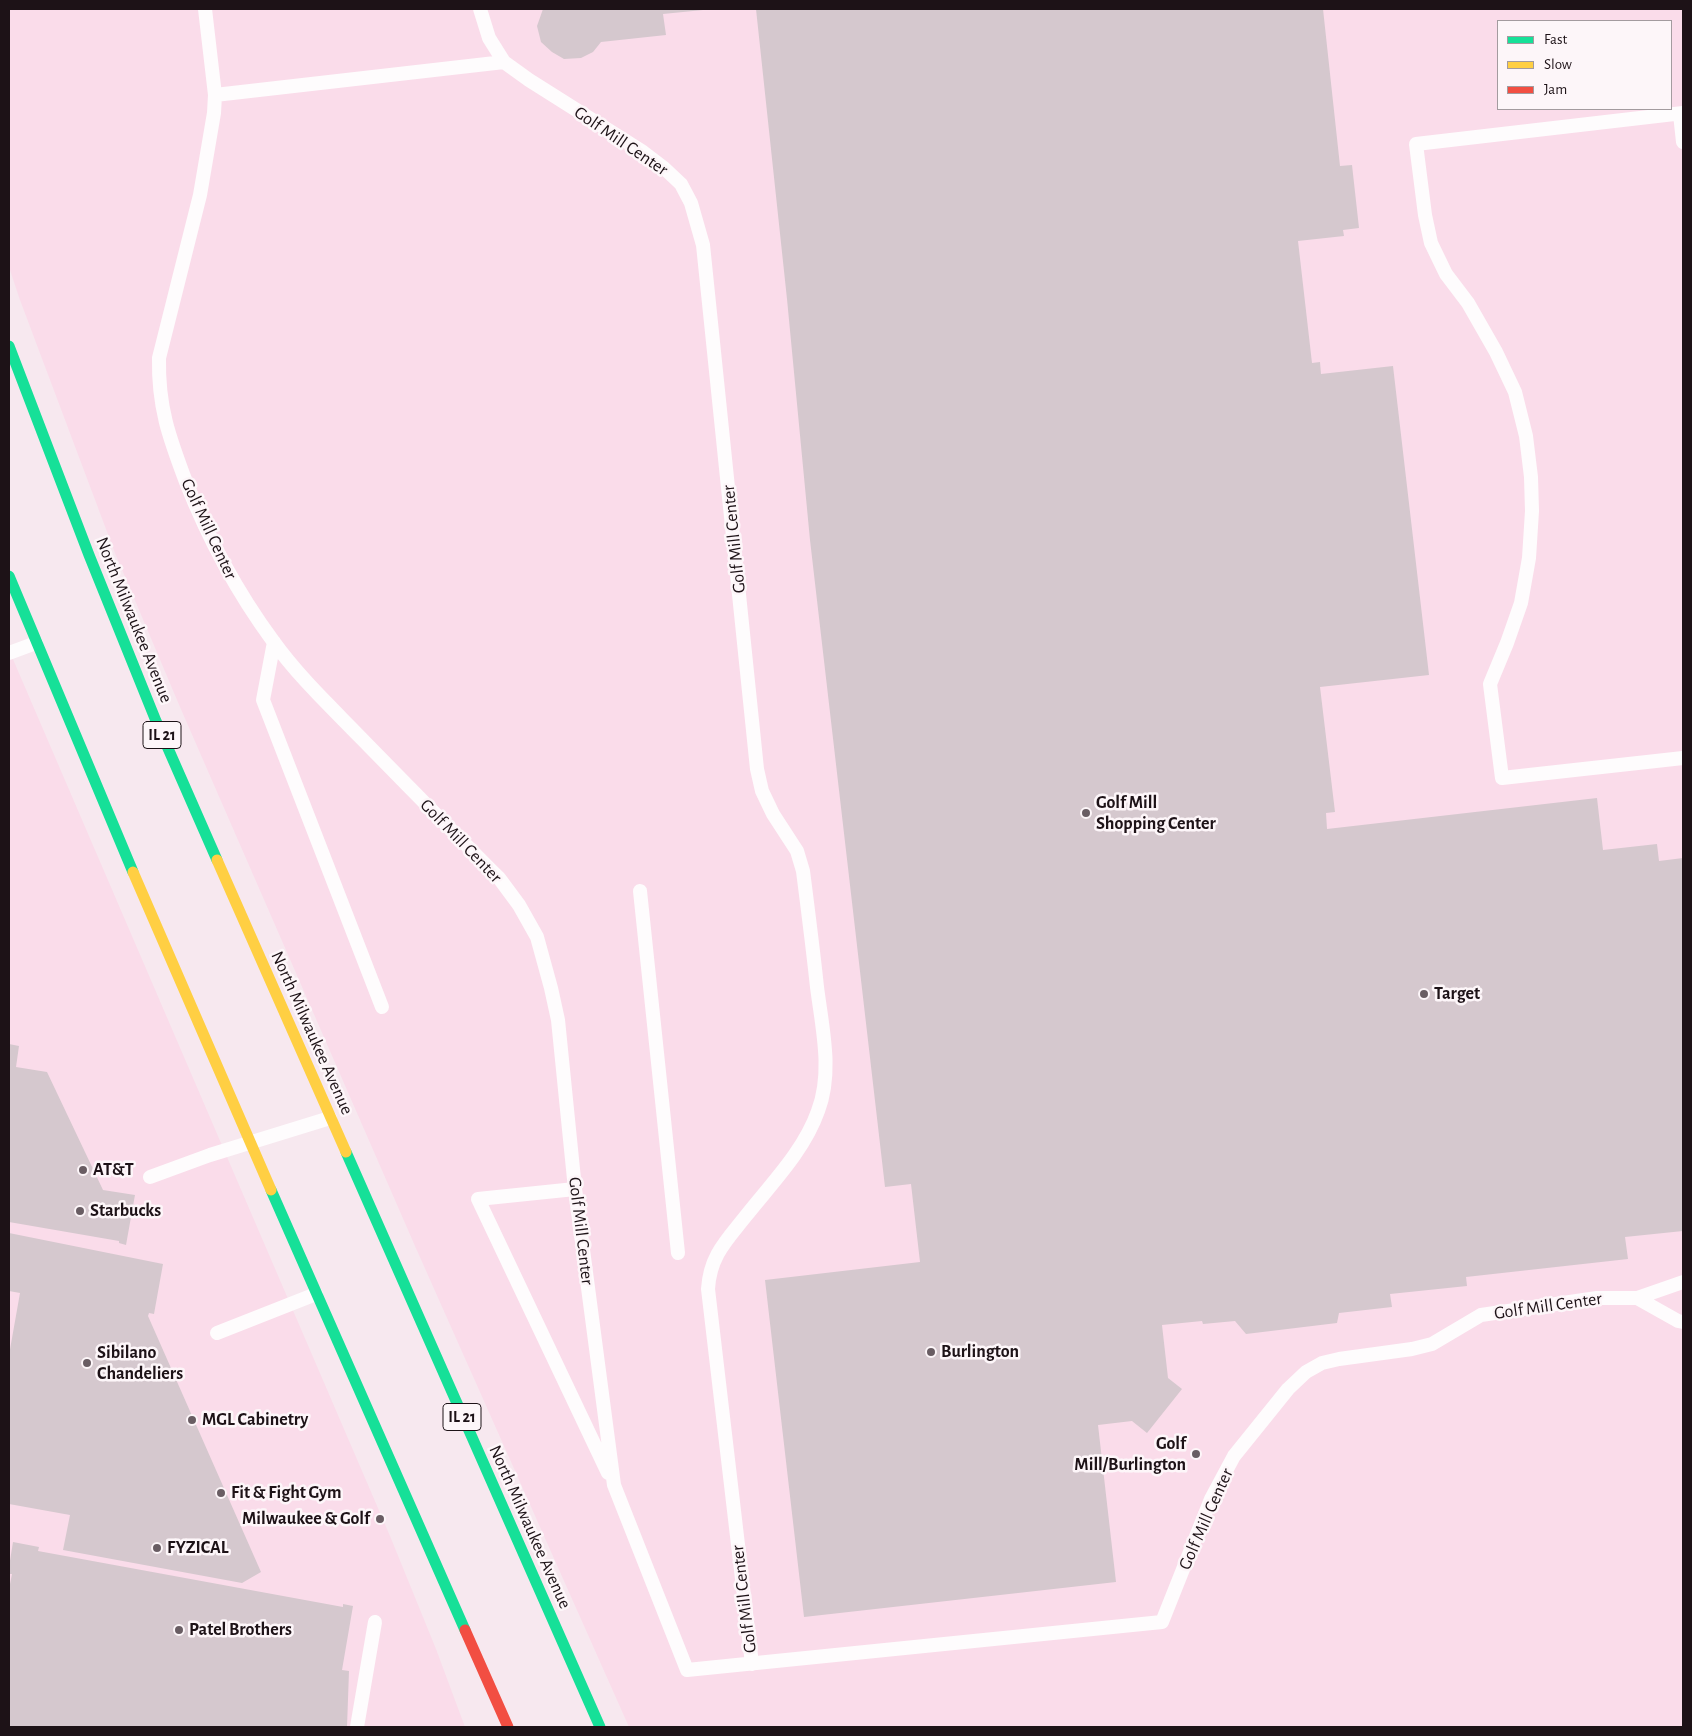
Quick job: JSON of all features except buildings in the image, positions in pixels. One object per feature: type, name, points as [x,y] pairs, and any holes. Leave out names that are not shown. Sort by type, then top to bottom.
[{"type":"main road","name":"North Milwaukee Avenue","points":[[9,346],[89,555],[156,722],[600,1727]]},
{"type":"main road","points":[[9,576],[250,1143],[508,1727]]},
{"type":"lane","name":"Golf Mill Center","points":[[206,9],[215,95],[214,113],[200,194],[159,358],[159,384],[163,415],[171,443],[200,517],[241,596],[274,642],[309,684],[499,878],[519,905],[537,938],[558,1020],[575,1189],[614,1485],[687,1670],[1162,1622],[1212,1499],[1234,1456],[1288,1389],[1306,1372],[1322,1363],[1339,1359],[1412,1349],[1432,1344],[1481,1316],[1597,1298],[1637,1298],[1683,1282]]},
{"type":"lane","name":"Golf Mill Center","points":[[480,9],[489,38],[504,62],[529,80],[643,152],[681,184],[691,202],[703,245],[757,769],[762,791],[773,814],[797,851],[803,871],[826,1055],[824,1088],[819,1111],[795,1153],[726,1241],[709,1273],[708,1289],[752,1664]]},
{"type":"lane","points":[[215,95],[504,62]]},
{"type":"lane","points":[[1683,142],[1682,113],[1416,144],[1425,215],[1431,243],[1446,274],[1468,303],[1496,352],[1515,392],[1526,436],[1531,477],[1532,511],[1529,558],[1521,603],[1490,684],[1502,778],[1683,758]]},
{"type":"lane","points":[[274,642],[263,700],[382,1006]]},
{"type":"lane","points":[[9,653],[36,643]]},
{"type":"lane","points":[[640,891],[678,1253]]},
{"type":"lane","points":[[150,1177],[210,1155],[330,1118]]},
{"type":"lane","points":[[575,1189],[478,1199],[614,1485]]},
{"type":"lane","points":[[217,1333],[316,1294]]},
{"type":"lane","name":"Golf Mill Center","points":[[1637,1298],[1683,1322]]},
{"type":"lane","points":[[357,1727],[375,1622]]},
{"type":"shaded area","name":"Golf Mill Shopping Center","points":[[9,9],[1683,9],[1683,1727],[629,1727],[415,1246],[180,707],[115,553],[9,267]]},
{"type":"shaded area","points":[[9,650],[390,1536],[436,1649],[465,1727],[9,1727]]},
{"type":"traffic: fast","points":[[9,346],[89,555],[156,721],[217,860]]},
{"type":"traffic: fast","points":[[9,576],[133,872]]},
{"type":"traffic: fast","points":[[346,1152],[600,1727]]},
{"type":"traffic: fast","points":[[271,1190],[465,1630]]},
{"type":"traffic: slow","points":[[217,860],[346,1152]]},
{"type":"traffic: slow","points":[[133,872],[271,1190]]},
{"type":"traffic: jam","points":[[465,1630],[508,1727]]},
{"type":"place","name":"Golf Mill Shopping Center","points":[[1086,813]]},
{"type":"place","name":"Target","points":[[1424,994]]},
{"type":"place","name":"AT&T","points":[[83,1170]]},
{"type":"place","name":"Starbucks","points":[[80,1211]]},
{"type":"place","name":"Burlington","points":[[931,1352]]},
{"type":"place","name":"Sibilano Chandeliers","points":[[87,1363]]},
{"type":"place","name":"MGL Cabinetry","points":[[192,1420]]},
{"type":"place","name":"Golf Mill/Burlington","points":[[1196,1454]]},
{"type":"place","name":"Fit & Fight Gym","points":[[221,1493]]},
{"type":"place","name":"Milwaukee & Golf","points":[[380,1519]]},
{"type":"place","name":"FYZICAL","points":[[157,1548]]},
{"type":"place","name":"Patel Brothers","points":[[179,1630]]}]
